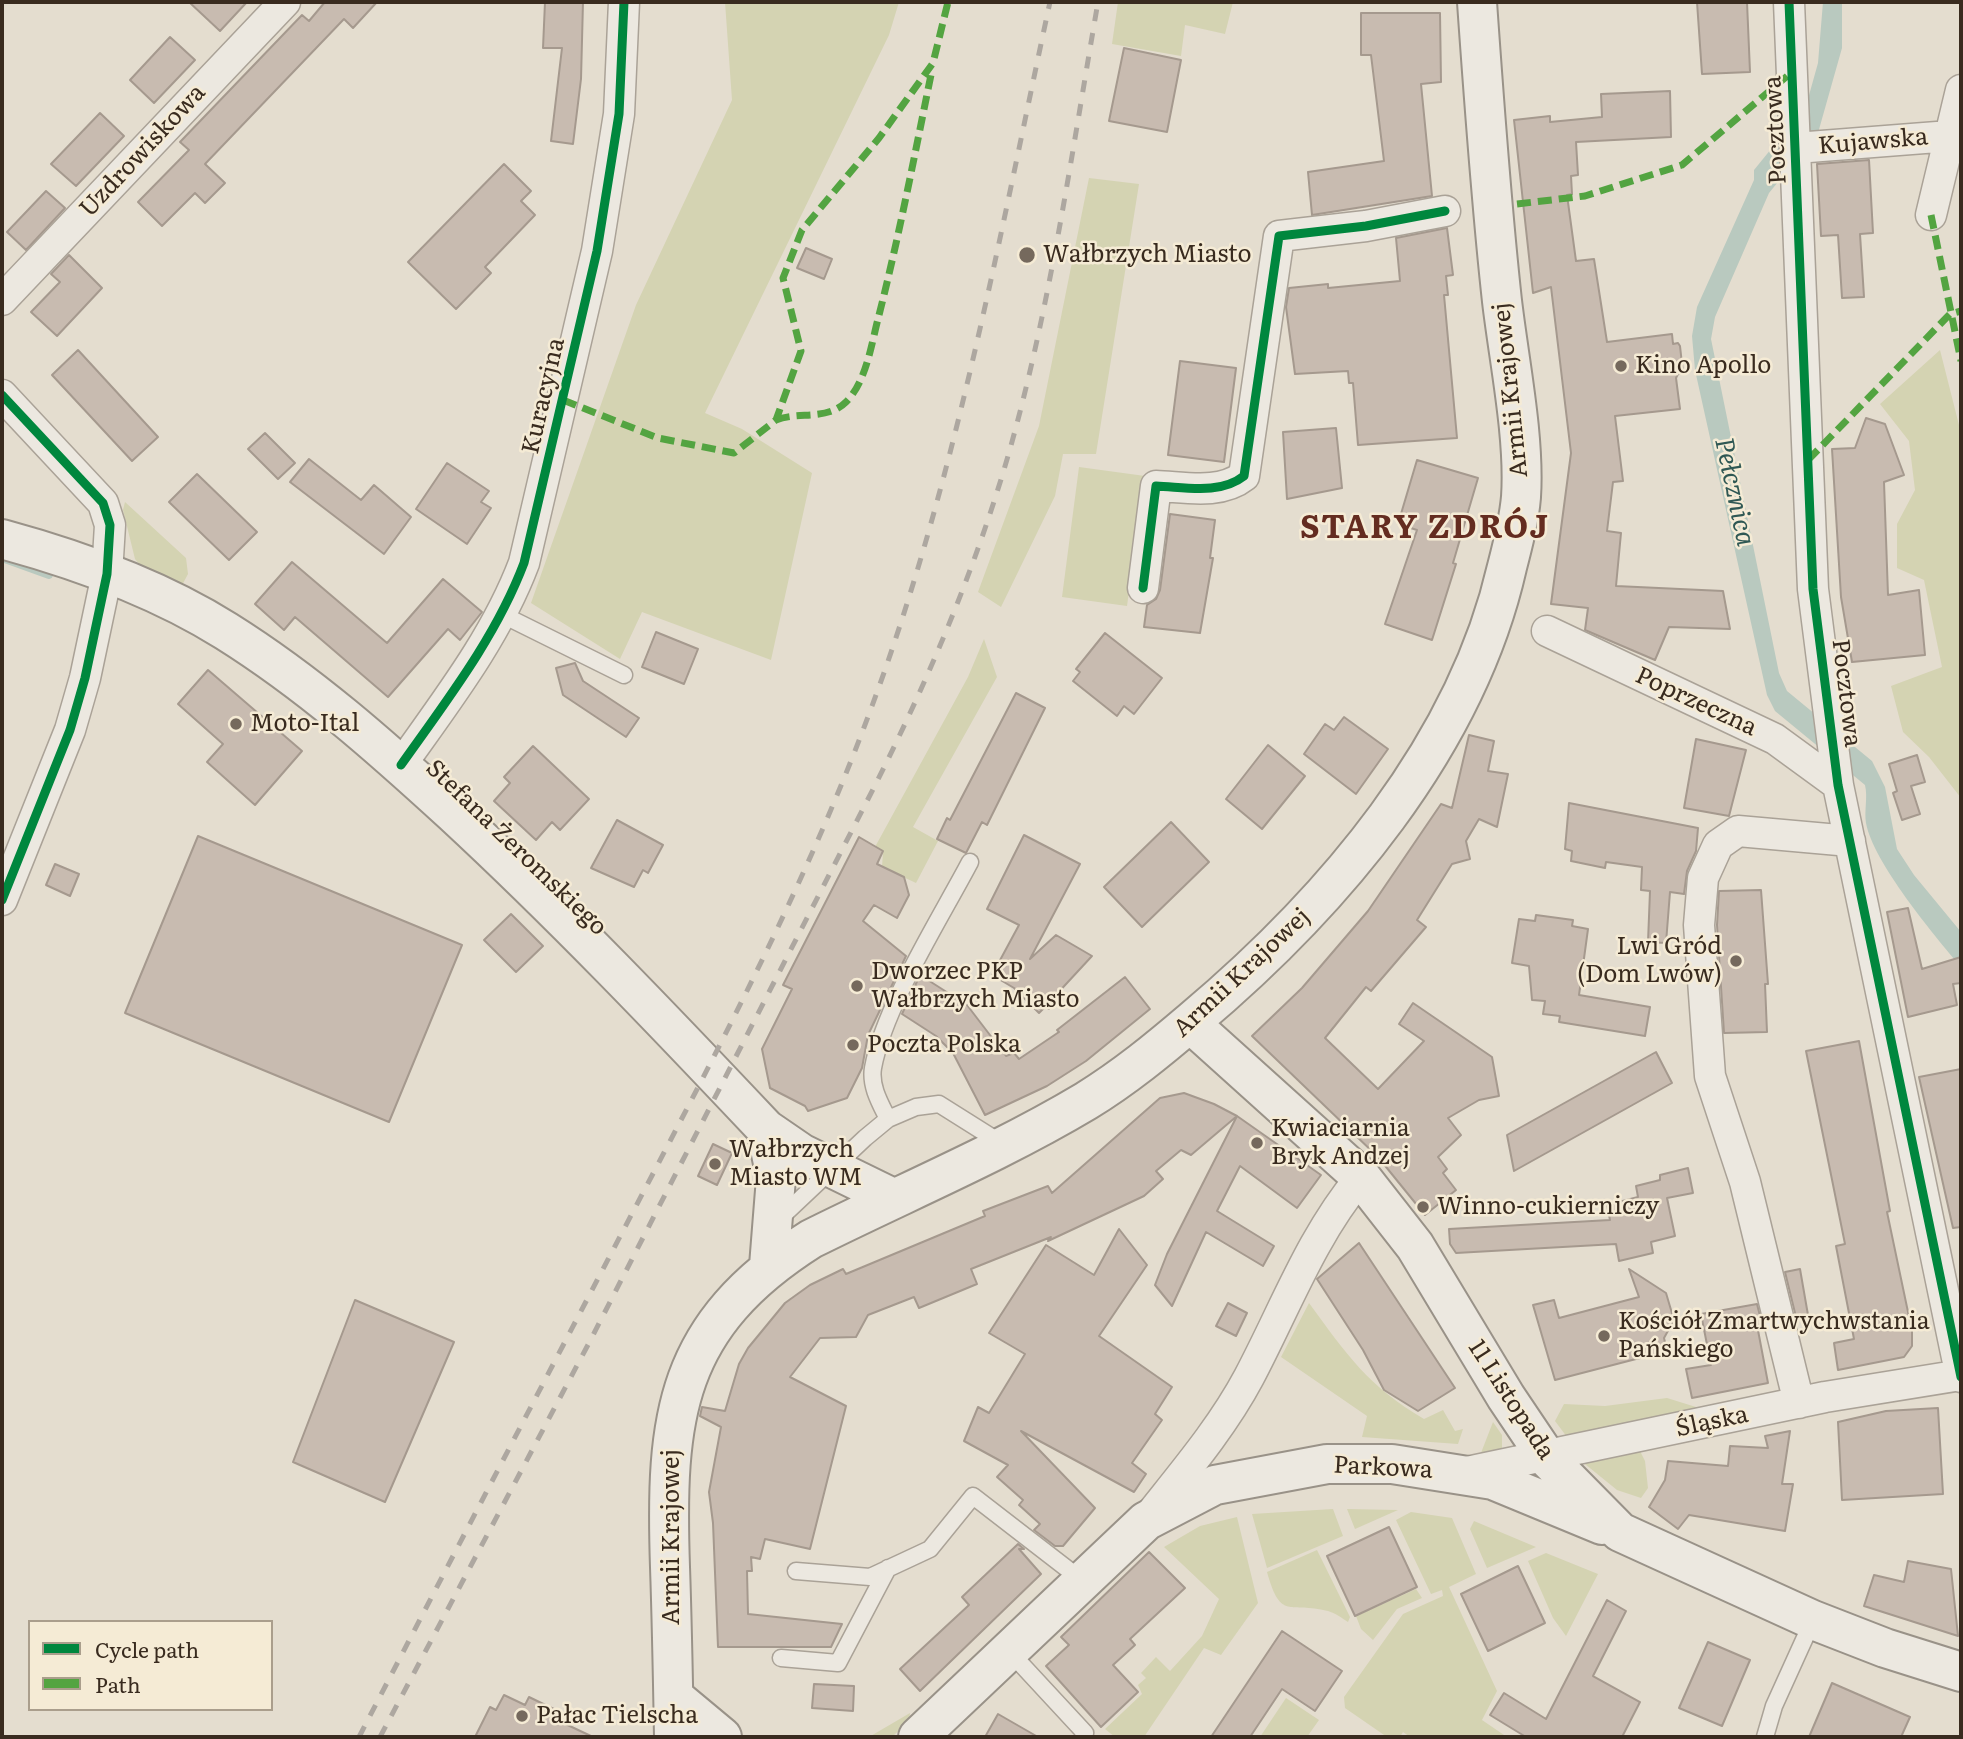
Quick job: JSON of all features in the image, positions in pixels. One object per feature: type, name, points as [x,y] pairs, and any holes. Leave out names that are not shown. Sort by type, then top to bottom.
[{"type":"main road","name":"Armii Krajowej","points":[[674,1737],[668,1495],[670,1452],[677,1410],[687,1376],[704,1345],[739,1294],[769,1266],[811,1239],[1087,1101],[1136,1068],[1190,1023],[1299,923],[1338,880],[1389,814],[1459,702],[1492,624],[1504,583],[1518,519],[1521,474],[1491,200],[1477,2]]},
{"type":"main road","name":"Stefana Żeromskiego","points":[[2,540],[66,556],[176,603],[225,630],[313,690],[401,765],[553,905],[766,1129],[801,1153],[893,1198]]},
{"type":"main road","name":"11 Listopada","points":[[1190,1023],[1361,1177],[1415,1246],[1506,1398],[1547,1458],[1620,1532],[1829,1627],[1961,1672]]},
{"type":"main road","points":[[766,1129],[776,1178],[769,1266]]},
{"type":"main road","name":"Parkowa","points":[[929,1730],[1146,1521],[1215,1485],[1285,1470],[1356,1463],[1464,1473],[1523,1491],[1620,1532]]},
{"type":"main road","points":[[674,1698],[722,1737]]},
{"type":"street","name":"Uzdrowiskowa","points":[[2,300],[285,2]]},
{"type":"street","name":"Kuracyjna","points":[[401,765],[503,615],[524,563],[597,251],[619,114],[624,2]]},
{"type":"street","name":"Pocztowa","points":[[1789,2],[1795,113],[1805,155],[1813,589],[1837,778],[1881,1004],[1961,1376]]},
{"type":"street","name":"Kujawska","points":[[1930,215],[1961,90]]},
{"type":"street","name":"Kujawska","points":[[1805,155],[1950,136]]},
{"type":"street","points":[[1143,588],[1156,486],[1210,489],[1235,483],[1244,475],[1279,236],[1366,226],[1445,211]]},
{"type":"street","points":[[2,396],[103,503],[110,525],[107,573],[70,730],[2,900]]},
{"type":"street","name":"Poprzeczna","points":[[1547,631],[1775,739],[1837,778]]},
{"type":"street","points":[[1798,1403],[1745,1182],[1710,1076],[1699,925],[1703,878],[1718,845],[1738,831],[1850,841]]},
{"type":"street","name":"Parkowa","points":[[1146,1521],[1204,1447],[1248,1379],[1325,1224],[1361,1177]]},
{"type":"street","name":"Śląska","points":[[1464,1473],[1547,1458],[1798,1403],[1961,1376]]},
{"type":"lane","points":[[503,615],[624,674]]},
{"type":"lane","points":[[888,1119],[875,1093],[873,1070],[888,1021],[970,862]]},
{"type":"lane","points":[[774,1224],[888,1119],[916,1107],[939,1104],[952,1110],[959,1120],[1003,1144]]},
{"type":"lane","points":[[796,1572],[870,1577],[930,1549],[973,1496],[1083,1581]]},
{"type":"lane","points":[[781,1658],[838,1663],[888,1568]]},
{"type":"lane","points":[[1765,1737],[1774,1706],[1829,1627]]},
{"type":"lane","points":[[1009,1651],[1085,1732],[1083,1737]]},
{"type":"green space","points":[[725,2],[899,2],[889,35],[705,413],[742,429],[812,473],[771,660],[642,612],[620,659],[531,603],[636,305],[732,100]]},
{"type":"green space","points":[[1118,2],[1233,2],[1225,34],[1185,25],[1181,56],[1112,44]]},
{"type":"green space","points":[[1089,178],[1139,184],[1096,454],[1063,454],[1055,496],[1001,607],[978,592],[1039,426]]},
{"type":"green space","points":[[1940,350],[1961,433],[1961,798],[1929,757],[1903,732],[1891,686],[1942,667],[1924,580],[1897,568],[1897,524],[1915,490],[1909,441],[1880,404]]},
{"type":"green space","points":[[1079,467],[1145,476],[1127,606],[1062,597]]},
{"type":"green space","points":[[125,502],[186,558],[188,574],[180,589],[144,570],[135,559],[123,510]]},
{"type":"green space","points":[[984,639],[997,677],[913,827],[938,841],[916,883],[882,867],[883,852],[875,847],[968,677]]},
{"type":"green space","points":[[1309,1303],[1347,1354],[1388,1394],[1424,1419],[1443,1410],[1455,1431],[1463,1429],[1458,1444],[1362,1437],[1367,1416],[1281,1357]]},
{"type":"green space","points":[[1667,1398],[1696,1407],[1702,1415],[1573,1445],[1555,1421],[1564,1404],[1605,1406]]},
{"type":"green space","points":[[1493,1422],[1502,1435],[1502,1451],[1479,1458]]},
{"type":"green space","points":[[1636,1443],[1645,1461],[1648,1488],[1641,1498],[1617,1490],[1580,1460]]},
{"type":"green space","points":[[1333,1509],[1343,1536],[1267,1568],[1252,1514]]},
{"type":"green space","points":[[1347,1509],[1398,1510],[1355,1529]]},
{"type":"green space","points":[[1411,1512],[1452,1518],[1476,1574],[1449,1587],[1497,1691],[1482,1720],[1507,1737],[1410,1737],[1403,1732],[1400,1737],[1387,1737],[1345,1708],[1344,1697],[1403,1614],[1443,1596],[1442,1590],[1431,1594],[1396,1520]]},
{"type":"green space","points":[[1237,1517],[1258,1603],[1221,1655],[1204,1648],[1144,1737],[1115,1737],[1105,1729],[1142,1694],[1138,1685],[1146,1678],[1141,1673],[1156,1657],[1170,1671],[1202,1636],[1219,1599],[1164,1547],[1200,1526]]},
{"type":"green space","points":[[1474,1521],[1536,1547],[1487,1568],[1470,1529]]},
{"type":"green space","points":[[1317,1550],[1350,1617],[1348,1622],[1328,1611],[1282,1604],[1272,1588],[1267,1572]]},
{"type":"green space","points":[[1546,1553],[1598,1574],[1566,1636],[1553,1618],[1528,1561]]},
{"type":"green space","points":[[1416,1589],[1422,1598],[1397,1609],[1373,1640],[1361,1629],[1356,1616]]},
{"type":"green space","points":[[1286,1698],[1319,1720],[1307,1737],[1260,1737]]},
{"type":"green space","points":[[910,1713],[909,1721],[892,1737],[869,1737]]},
{"type":"water","name":"Pełcznica","points":[[1823,2],[1842,2],[1842,48],[1818,133],[1769,193],[1715,317],[1711,339],[1779,673],[1787,691],[1872,761],[1885,787],[1897,849],[1914,875],[1961,932],[1961,967],[1906,898],[1880,857],[1866,823],[1865,785],[1775,711],[1767,695],[1695,370],[1692,336],[1697,307],[1754,180],[1754,170],[1806,106],[1818,63]]},
{"type":"building","points":[[189,2],[247,2],[220,31]]},
{"type":"building","points":[[325,2],[377,2],[353,28],[344,19],[205,164],[225,183],[205,203],[195,193],[162,226],[138,202],[189,150],[180,142],[302,15],[309,21]]},
{"type":"building","points":[[545,2],[583,2],[581,79],[573,144],[551,141],[562,48],[543,48]]},
{"type":"building","points":[[1697,2],[1747,2],[1750,72],[1702,74]]},
{"type":"building","points":[[1361,13],[1440,13],[1441,82],[1421,84],[1432,196],[1312,215],[1308,172],[1384,161],[1371,55],[1361,55]]},
{"type":"building","points":[[170,37],[195,60],[154,103],[130,80]]},
{"type":"building","points":[[1124,48],[1181,60],[1167,132],[1109,121]]},
{"type":"building","points":[[1670,91],[1671,137],[1576,142],[1578,175],[1571,176],[1572,194],[1567,195],[1576,261],[1594,259],[1607,342],[1672,334],[1673,344],[1678,343],[1680,346],[1683,373],[1676,378],[1680,409],[1615,416],[1623,481],[1613,482],[1607,531],[1621,533],[1616,586],[1723,591],[1730,629],[1669,627],[1655,660],[1585,630],[1588,608],[1551,604],[1571,453],[1551,287],[1533,293],[1514,120],[1550,116],[1550,122],[1602,117],[1601,94]]},
{"type":"building","points":[[100,113],[124,136],[76,186],[51,164]]},
{"type":"building","points":[[1869,160],[1873,233],[1860,234],[1864,297],[1842,298],[1838,235],[1821,236],[1817,164]]},
{"type":"building","points":[[504,164],[531,191],[521,201],[535,215],[485,267],[491,273],[456,309],[408,262]]},
{"type":"building","points":[[46,191],[65,208],[26,250],[7,232]]},
{"type":"building","points":[[1447,228],[1453,275],[1446,276],[1448,295],[1444,295],[1457,438],[1358,445],[1353,383],[1349,383],[1348,371],[1295,374],[1286,307],[1289,288],[1328,284],[1328,288],[1400,281],[1396,238]]},
{"type":"building","points":[[806,248],[832,259],[824,279],[797,268]]},
{"type":"building","points":[[69,255],[102,288],[57,336],[31,312],[60,282],[51,274]]},
{"type":"building","points":[[78,350],[158,437],[132,461],[52,375]]},
{"type":"building","points":[[1180,361],[1236,368],[1224,462],[1168,455]]},
{"type":"building","points":[[1866,418],[1885,424],[1904,475],[1884,482],[1888,595],[1919,590],[1925,655],[1852,662],[1841,597],[1832,449],[1855,448]]},
{"type":"building","points":[[1336,428],[1342,488],[1287,499],[1283,432]]},
{"type":"building","points":[[265,433],[295,463],[278,479],[248,449]]},
{"type":"building","points":[[309,459],[361,500],[374,485],[411,517],[384,554],[290,482]]},
{"type":"building","points":[[1417,460],[1478,478],[1453,563],[1456,564],[1432,640],[1385,624],[1417,530],[1398,524]]},
{"type":"building","points":[[447,463],[489,491],[481,502],[491,508],[467,544],[416,509]]},
{"type":"building","points":[[197,474],[257,532],[229,560],[169,502]]},
{"type":"building","points":[[1170,514],[1215,520],[1210,558],[1213,558],[1200,633],[1144,627],[1147,605],[1156,599],[1160,590]]},
{"type":"building","points":[[292,562],[387,643],[443,579],[482,612],[460,640],[448,629],[388,697],[295,617],[284,630],[255,604]]},
{"type":"building","points":[[656,632],[698,649],[684,684],[642,667]]},
{"type":"building","points":[[1105,633],[1162,678],[1134,714],[1124,706],[1117,716],[1073,681],[1080,672],[1076,669]]},
{"type":"building","points":[[575,663],[583,681],[639,718],[626,737],[563,695],[556,668]]},
{"type":"building","name":"Moto-Ital","points":[[208,670],[302,751],[255,805],[207,762],[223,744],[178,704]]},
{"type":"building","points":[[1016,693],[1045,708],[987,825],[982,822],[966,853],[937,839],[947,818],[950,820]]},
{"type":"building","points":[[1344,717],[1388,749],[1356,794],[1304,754],[1325,724],[1334,730]]},
{"type":"building","points":[[1469,735],[1494,741],[1488,771],[1508,774],[1497,827],[1479,819],[1466,841],[1470,859],[1452,864],[1417,920],[1426,927],[1371,991],[1366,987],[1325,1038],[1378,1089],[1424,1041],[1399,1024],[1413,1003],[1492,1057],[1499,1096],[1479,1100],[1448,1118],[1461,1135],[1438,1157],[1447,1169],[1443,1173],[1456,1190],[1425,1215],[1378,1157],[1252,1036],[1302,988],[1368,911],[1441,804],[1452,808]]},
{"type":"building","points":[[1696,739],[1746,750],[1729,816],[1684,808]]},
{"type":"building","points":[[1268,745],[1305,776],[1262,829],[1226,799]]},
{"type":"building","points":[[533,746],[589,799],[560,830],[552,822],[536,840],[494,801],[510,783],[504,777]]},
{"type":"building","points":[[1917,755],[1925,782],[1911,786],[1920,814],[1902,820],[1893,793],[1897,791],[1889,764]]},
{"type":"building","points":[[1569,803],[1698,828],[1696,851],[1687,871],[1684,894],[1670,892],[1666,943],[1648,942],[1650,891],[1641,890],[1642,867],[1606,862],[1605,868],[1571,861],[1572,851],[1565,849]]},
{"type":"building","points":[[617,820],[663,845],[648,873],[643,870],[634,887],[591,868]]},
{"type":"building","points":[[1171,822],[1209,862],[1142,927],[1104,887]]},
{"type":"building","points":[[1024,835],[1080,864],[1030,959],[1056,935],[1092,956],[1055,996],[1057,997],[1049,1009],[1045,1007],[1039,1013],[1014,988],[992,975],[1019,925],[987,909]]},
{"type":"building","points":[[198,836],[462,945],[389,1122],[125,1013]]},
{"type":"building","name":"Dworzec PKP Wałbrzych Miasto","points":[[859,837],[883,851],[877,864],[904,877],[909,895],[897,918],[874,905],[863,921],[906,956],[868,1035],[862,1068],[847,1098],[808,1111],[805,1106],[770,1088],[762,1049],[792,989],[783,985]]},
{"type":"building","points":[[55,864],[79,874],[70,896],[46,885]]},
{"type":"building","name":"Lwi Gród (Dom Lwów)","points":[[1761,890],[1768,984],[1765,984],[1767,1032],[1724,1033],[1717,925],[1719,891]]},
{"type":"building","points":[[1908,908],[1922,969],[1961,957],[1961,983],[1953,984],[1957,1005],[1908,1017],[1887,912]]},
{"type":"building","points":[[511,914],[543,946],[516,972],[484,940]]},
{"type":"building","points":[[1536,915],[1573,920],[1572,926],[1588,929],[1579,995],[1650,1007],[1645,1036],[1559,1022],[1560,1016],[1543,1014],[1545,1001],[1532,1000],[1529,966],[1512,963],[1519,919],[1535,921]]},
{"type":"building","points":[[920,975],[967,1005],[1006,1056],[1014,1053],[1019,1059],[1059,1032],[1057,1030],[1125,977],[1150,1009],[1086,1061],[1047,1086],[985,1115],[953,1053],[936,1036],[902,1014]]},
{"type":"building","points":[[1859,1041],[1890,1211],[1887,1212],[1912,1331],[1912,1346],[1904,1357],[1838,1370],[1834,1343],[1854,1339],[1836,1246],[1845,1244],[1806,1051]]},
{"type":"building","points":[[1656,1052],[1672,1083],[1514,1171],[1507,1135]]},
{"type":"building","points":[[1961,1069],[1961,1227],[1953,1228],[1919,1077]]},
{"type":"building","points":[[1184,1093],[1237,1116],[1191,1155],[1181,1150],[1156,1171],[1163,1179],[1144,1196],[1048,1241],[1051,1237],[971,1269],[977,1284],[919,1308],[914,1297],[868,1315],[856,1337],[820,1338],[790,1377],[846,1406],[810,1549],[765,1539],[760,1559],[751,1557],[752,1571],[747,1571],[748,1614],[842,1624],[831,1647],[718,1647],[713,1523],[709,1492],[721,1427],[700,1416],[702,1407],[725,1411],[739,1364],[748,1348],[785,1303],[810,1285],[843,1269],[846,1274],[985,1216],[983,1211],[1048,1186],[1052,1193],[1160,1098]]},
{"type":"building","points":[[1237,1116],[1321,1175],[1297,1208],[1240,1166],[1217,1211],[1274,1246],[1263,1266],[1206,1232],[1172,1306],[1155,1285],[1167,1254]]},
{"type":"building","name":"Wałbrzych Miasto WM","points":[[713,1144],[732,1153],[717,1185],[698,1176]]},
{"type":"building","points":[[1688,1168],[1693,1193],[1667,1198],[1675,1236],[1651,1242],[1653,1253],[1619,1261],[1616,1244],[1456,1253],[1450,1244],[1449,1229],[1610,1220],[1607,1205],[1638,1197],[1636,1186],[1660,1180],[1660,1175]]},
{"type":"building","points":[[1119,1229],[1147,1265],[1099,1336],[1172,1387],[1155,1414],[1162,1420],[1132,1463],[1146,1474],[1134,1492],[1021,1431],[1095,1508],[1063,1546],[1055,1546],[1034,1530],[1040,1524],[1019,1505],[1023,1500],[997,1477],[1008,1465],[964,1441],[978,1407],[989,1413],[1025,1354],[989,1333],[1046,1245],[1094,1275]]},
{"type":"building","points":[[1359,1243],[1455,1388],[1418,1411],[1384,1390],[1363,1350],[1317,1279]]},
{"type":"building","name":"Kościół Zmartwychwstania Pańskiego","points":[[1629,1269],[1666,1293],[1674,1320],[1664,1338],[1667,1351],[1555,1380],[1533,1305],[1554,1300],[1559,1318],[1639,1297]]},
{"type":"building","points":[[1800,1269],[1808,1315],[1796,1317],[1785,1272]]},
{"type":"building","points":[[355,1300],[454,1342],[385,1502],[293,1462]]},
{"type":"building","points":[[1228,1303],[1247,1313],[1236,1336],[1216,1326]]},
{"type":"building","points":[[1757,1304],[1762,1324],[1757,1325],[1768,1383],[1692,1398],[1686,1369],[1711,1365],[1701,1314]]},
{"type":"building","points":[[1938,1408],[1943,1494],[1842,1500],[1838,1422],[1886,1411]]},
{"type":"building","points":[[1790,1431],[1782,1484],[1793,1484],[1785,1531],[1689,1515],[1678,1529],[1649,1507],[1665,1480],[1668,1461],[1728,1466],[1730,1446],[1768,1448],[1765,1436]]},
{"type":"building","points":[[1389,1527],[1417,1587],[1355,1616],[1327,1556]]},
{"type":"building","points":[[1018,1544],[1024,1549],[1019,1549],[1041,1574],[920,1691],[900,1669],[969,1605],[962,1597]]},
{"type":"building","points":[[1149,1552],[1185,1588],[1130,1639],[1135,1645],[1113,1665],[1138,1692],[1101,1727],[1046,1666],[1069,1645],[1061,1637]]},
{"type":"building","points":[[1908,1561],[1951,1569],[1958,1636],[1864,1606],[1874,1575],[1904,1582]]},
{"type":"building","points":[[1518,1566],[1545,1623],[1488,1651],[1461,1594]]},
{"type":"building","points":[[1607,1600],[1626,1611],[1593,1676],[1640,1702],[1622,1737],[1526,1737],[1490,1715],[1504,1693],[1546,1719]]},
{"type":"building","points":[[1282,1631],[1342,1671],[1315,1711],[1282,1689],[1250,1737],[1211,1737]]},
{"type":"building","points":[[1708,1642],[1750,1660],[1722,1726],[1679,1708]]},
{"type":"building","points":[[1832,1683],[1910,1717],[1901,1737],[1809,1737]]},
{"type":"building","points":[[814,1684],[854,1686],[853,1711],[812,1708]]},
{"type":"building","name":"Pałac Tielscha","points":[[504,1695],[525,1705],[529,1697],[560,1712],[557,1720],[593,1737],[475,1737],[490,1707],[496,1710]]},
{"type":"building","points":[[998,1714],[1038,1737],[985,1737]]},
{"type":"waterway","points":[[2,558],[49,575]]},
{"type":"railway","points":[[359,1737],[725,1035],[788,905],[846,773],[902,620],[952,446],[1050,2]]},
{"type":"railway","points":[[380,1737],[590,1341],[866,803],[947,630],[996,495],[1024,394],[1060,227],[1098,2]]},
{"type":"marked path","points":[[563,400],[658,438],[734,453],[776,420],[801,351],[783,278],[802,230],[879,138],[933,63],[948,2]]},
{"type":"marked path","points":[[776,420],[822,414],[838,408],[853,394],[863,374],[893,257],[932,70]]},
{"type":"marked path","points":[[1517,204],[1585,196],[1682,165],[1792,72]]},
{"type":"marked path","points":[[1931,215],[1961,361]]},
{"type":"marked path","points":[[1808,460],[1950,314],[1961,311]]},
{"type":"cycle path","points":[[401,765],[485,642],[524,563],[597,251],[619,114],[624,2]]},
{"type":"cycle path","points":[[1789,2],[1813,589],[1838,785],[1961,1377]]},
{"type":"cycle path","points":[[1143,588],[1156,486],[1213,488],[1235,482],[1244,476],[1279,236],[1366,226],[1445,211]]},
{"type":"cycle path","points":[[2,395],[103,503],[110,525],[107,574],[85,678],[70,730],[2,900]]},
{"type":"place","name":"Wałbrzych Miasto","points":[[1027,255]]},
{"type":"place","name":"Kino Apollo","points":[[1621,366]]},
{"type":"place","name":"Moto-Ital","points":[[236,724]]},
{"type":"place","name":"Lwi Gród (Dom Lwów)","points":[[1736,961]]},
{"type":"place","name":"Dworzec PKP Wałbrzych Miasto","points":[[857,986]]},
{"type":"place","name":"Poczta Polska","points":[[853,1045]]},
{"type":"place","name":"Kwiaciarnia Bryk Andzej","points":[[1257,1143]]},
{"type":"place","name":"Wałbrzych Miasto WM","points":[[715,1164]]},
{"type":"place","name":"Winno-cukierniczy","points":[[1423,1207]]},
{"type":"place","name":"Kościół Zmartwychwstania Pańskiego","points":[[1604,1336]]},
{"type":"place","name":"Pałac Tielscha","points":[[522,1716]]},
{"type":"district","name":"STARY ZDRÓJ","points":[[1425,529]]}]
